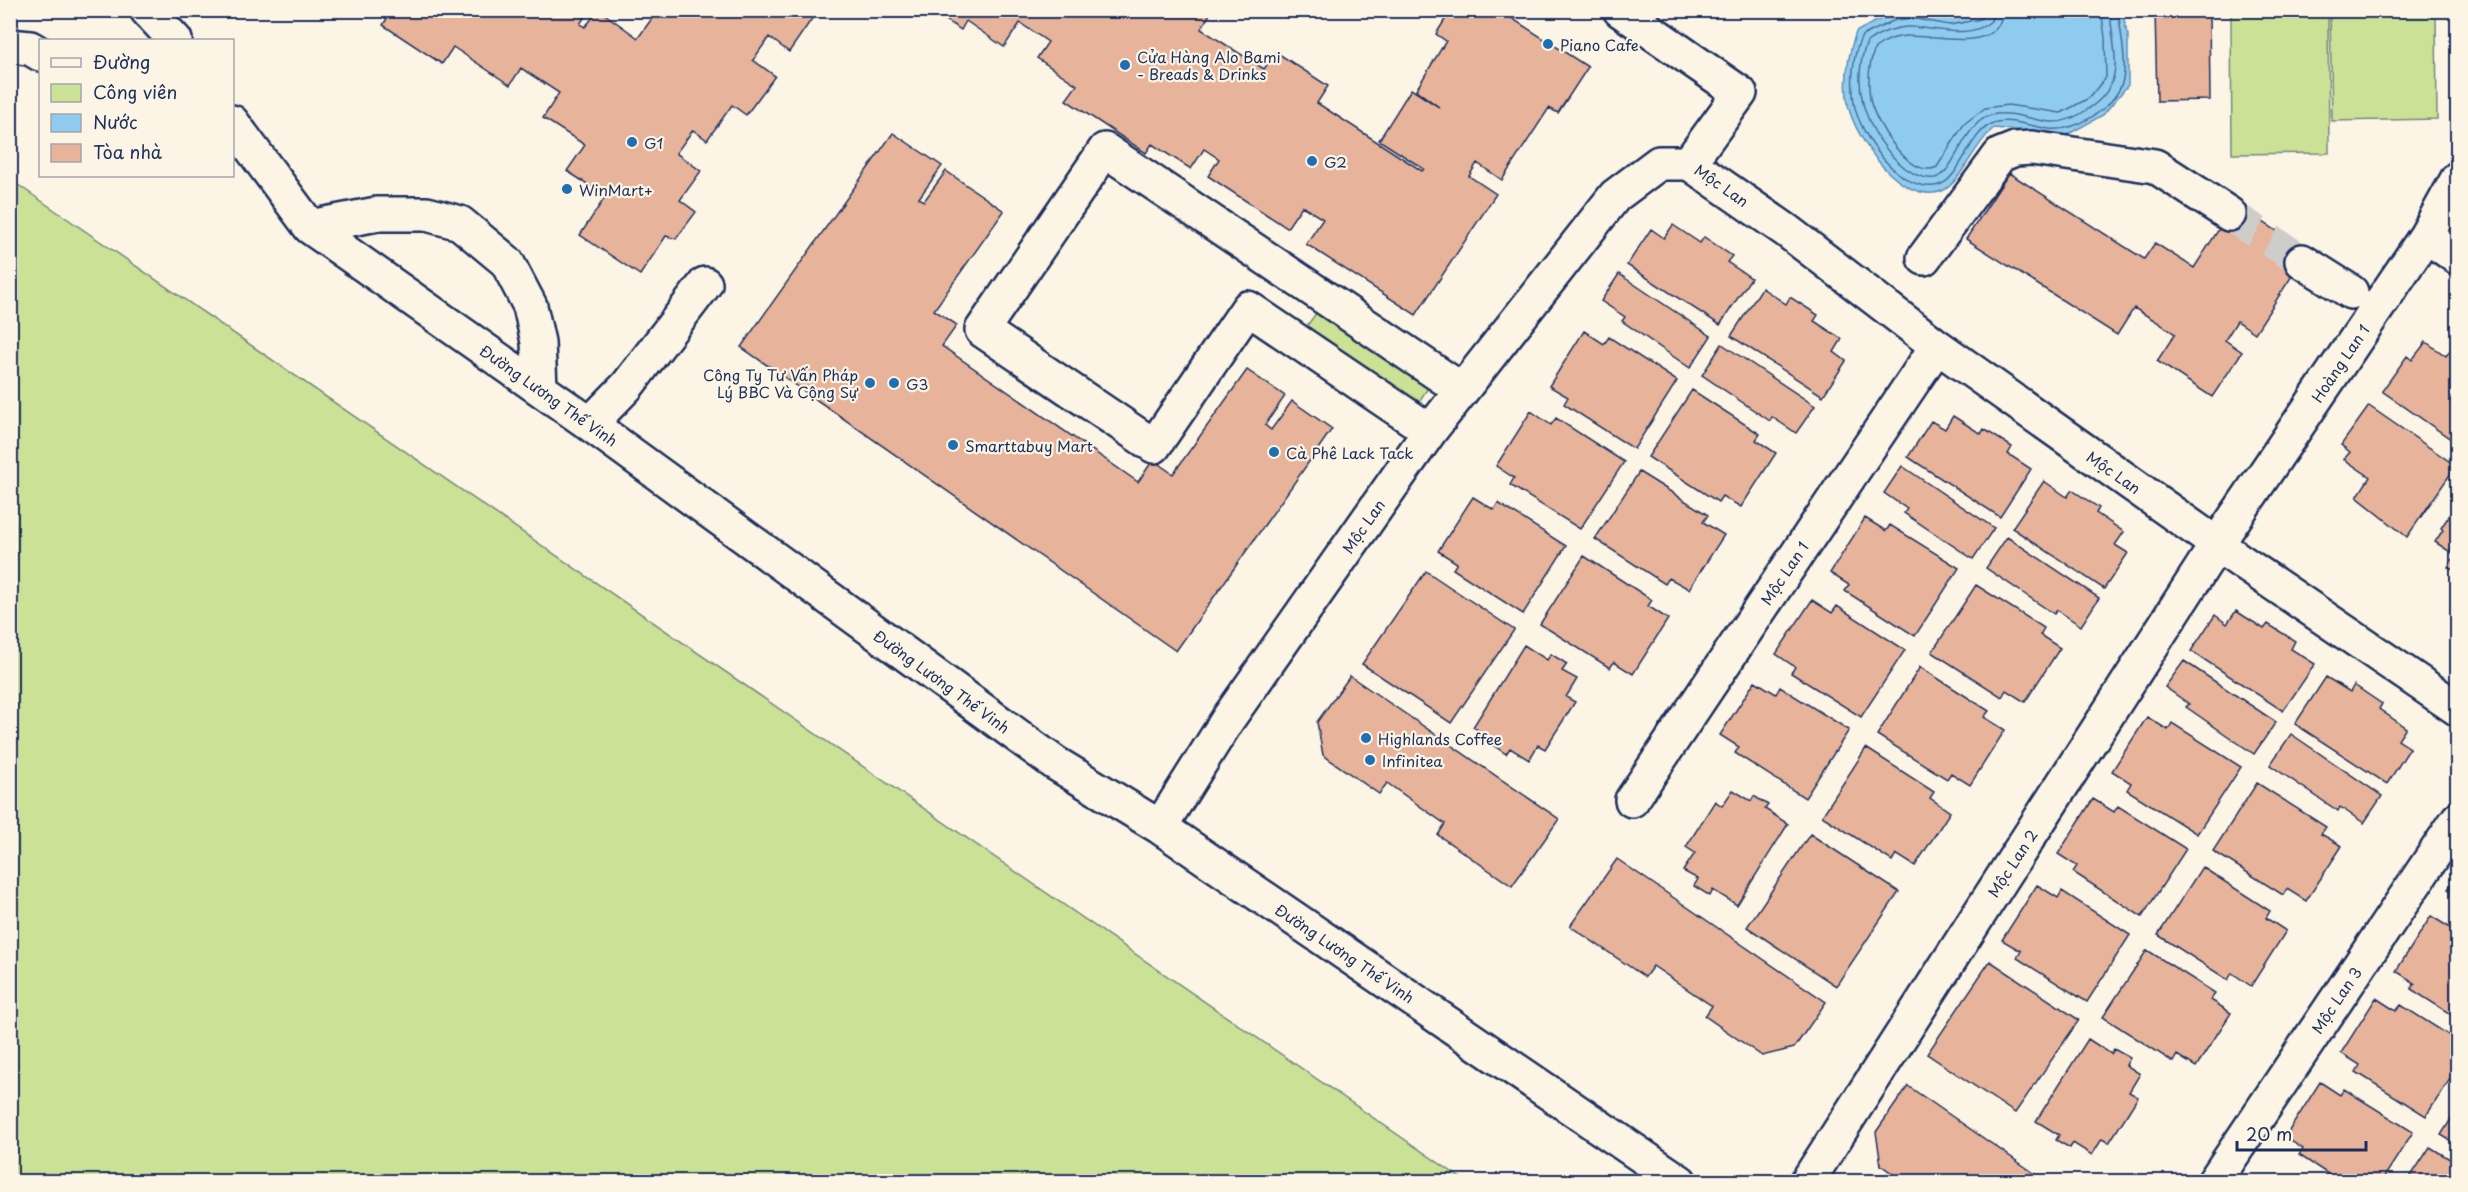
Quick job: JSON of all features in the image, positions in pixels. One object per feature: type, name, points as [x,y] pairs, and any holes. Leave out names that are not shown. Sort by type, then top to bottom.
[{"type":"street","points":[[147,10],[174,39]]},
{"type":"street","points":[[1620,10],[1740,93],[1689,163]]},
{"type":"street","points":[[10,46],[30,48],[39,53]]},
{"type":"street","name":"Đường Lương Thế Vinh","points":[[236,131],[310,227],[540,388],[1055,763],[1160,827],[1680,1182]]},
{"type":"street","points":[[1924,258],[2000,155],[2015,149],[2032,148],[2155,166],[2229,214]]},
{"type":"street","points":[[1277,266],[1154,446],[982,330],[1105,150],[1462,390]]},
{"type":"street","name":"Mộc Lan","points":[[1160,827],[1228,719],[1430,431],[1615,196],[1659,163],[1689,163],[1787,231],[1936,346],[2217,544],[2457,709]]},
{"type":"street","name":"Hoàng Lan 1","points":[[2217,544],[2426,236],[2457,178]]},
{"type":"street","points":[[310,227],[377,214],[427,214],[460,223],[507,262],[530,306],[538,342],[540,388]]},
{"type":"street","points":[[2426,236],[2457,258]]},
{"type":"street","points":[[2302,261],[2351,292]]},
{"type":"street","points":[[590,424],[627,386],[705,284]]},
{"type":"street","points":[[1248,308],[1430,431]]},
{"type":"street","name":"Mộc Lan 1","points":[[1632,800],[1936,346]]},
{"type":"street","name":"Mộc Lan 2","points":[[1807,1182],[2217,544]]},
{"type":"street","name":"Mộc Lan 3","points":[[2214,1182],[2457,819]]},
{"type":"green space","points":[[2231,11],[2328,11],[2329,153],[2232,154]]},
{"type":"green space","points":[[2330,11],[2436,11],[2437,119],[2332,121]]},
{"type":"green space","points":[[11,180],[1465,1181],[11,1181]]},
{"type":"green space","points":[[1317,312],[1428,388],[1418,403],[1306,327]]},
{"type":"water","points":[[1987,11],[2122,11],[2128,35],[2128,85],[2103,115],[2067,135],[1994,128],[1980,143],[1962,172],[1949,187],[1942,191],[1926,193],[1911,189],[1882,166],[1870,151],[1852,119],[1848,105],[1847,77],[1856,32],[1881,19],[1895,15],[1920,13],[1964,17]]},
{"type":"building","name":"G1","points":[[392,10],[589,10],[580,24],[585,27],[599,10],[638,38],[658,10],[818,10],[789,52],[769,37],[753,60],[775,76],[746,115],[732,105],[707,140],[693,130],[676,153],[701,171],[680,200],[696,212],[676,239],[666,236],[640,275],[580,235],[606,196],[567,171],[585,145],[543,118],[559,93],[521,68],[510,85],[453,47],[442,64],[383,25]]},
{"type":"building","name":"G2","points":[[931,10],[1204,10],[1210,14],[1201,29],[1264,69],[1276,52],[1328,86],[1317,103],[1422,171],[1424,169],[1379,140],[1411,89],[1439,107],[1416,90],[1446,41],[1436,34],[1451,10],[1499,10],[1588,67],[1558,113],[1549,108],[1502,180],[1477,163],[1469,176],[1496,194],[1416,315],[1306,244],[1323,219],[1302,206],[1287,228],[1208,176],[1219,159],[1204,149],[1191,169],[1152,144],[1146,153],[1066,100],[1077,85],[1037,58],[1048,42],[1020,23],[1004,47],[966,21],[961,30]]},
{"type":"building","points":[[2155,10],[2209,10],[2210,100],[2157,101]]},
{"type":"building","name":"G3","points":[[893,133],[942,166],[919,198],[924,201],[946,171],[1004,211],[934,310],[957,325],[942,346],[1138,482],[1153,460],[1173,474],[1247,370],[1285,396],[1265,425],[1271,430],[1292,401],[1332,429],[1176,651],[741,347]]},
{"type":"building","points":[[2009,173],[2144,259],[2155,243],[2194,268],[2235,204],[2308,251],[2255,333],[2237,321],[2225,340],[2242,352],[2212,397],[2157,361],[2175,334],[2154,320],[2134,308],[2117,335],[1966,239]]},
{"type":"building","points":[[1673,225],[1700,243],[1704,237],[1732,256],[1727,262],[1751,278],[1720,325],[1627,265],[1651,229],[1664,238]]},
{"type":"building","points":[[1619,274],[1711,336],[1690,368],[1622,321],[1625,317],[1601,301]]},
{"type":"building","points":[[1762,288],[1786,304],[1790,297],[1818,315],[1814,321],[1842,339],[1834,352],[1846,361],[1823,396],[1731,336]]},
{"type":"building","points":[[1584,331],[1604,344],[1609,337],[1677,381],[1634,449],[1564,404],[1568,397],[1549,386]]},
{"type":"building","points":[[2458,340],[2458,444],[2382,391],[2407,356],[2412,360],[2426,342],[2446,356]]},
{"type":"building","points":[[1722,344],[1815,406],[1796,433],[1772,417],[1770,421],[1702,375]]},
{"type":"building","points":[[1692,390],[1760,434],[1756,440],[1776,453],[1741,507],[1722,496],[1718,502],[1648,457]]},
{"type":"building","points":[[2369,406],[2456,466],[2407,537],[2357,497],[2370,477],[2344,459],[2350,452],[2341,445]]},
{"type":"building","points":[[1531,411],[1551,425],[1556,418],[1624,462],[1580,529],[1510,485],[1514,478],[1496,466]]},
{"type":"building","points":[[1953,416],[1981,434],[1984,429],[2012,447],[2008,454],[2031,469],[2000,517],[1908,457],[1931,421],[1945,429]]},
{"type":"building","points":[[1902,466],[1994,528],[1973,559],[1904,513],[1907,509],[1884,493]]},
{"type":"building","points":[[1639,472],[1708,515],[1703,522],[1724,535],[1689,589],[1669,578],[1665,584],[1595,539]]},
{"type":"building","points":[[2044,481],[2067,497],[2072,490],[2099,508],[2096,513],[2124,532],[2115,545],[2128,553],[2104,589],[2012,528]]},
{"type":"building","points":[[1473,497],[1494,510],[1498,503],[1566,546],[1523,614],[1453,569],[1457,563],[1438,551]]},
{"type":"building","points":[[2458,509],[2458,573],[2448,567],[2455,555],[2435,542],[2453,510]]},
{"type":"building","points":[[1865,518],[1886,531],[1890,525],[1959,568],[1915,636],[1845,591],[1849,585],[1830,573]]},
{"type":"building","points":[[2007,537],[2099,598],[2081,626],[2057,610],[2054,614],[1986,568]]},
{"type":"building","points":[[1584,556],[1652,600],[1648,606],[1668,619],[1633,674],[1614,662],[1610,668],[1540,624]]},
{"type":"building","points":[[1426,571],[1514,630],[1451,723],[1362,664]]},
{"type":"building","points":[[1976,585],[2044,628],[2040,635],[2060,648],[2025,702],[2006,690],[2002,697],[1932,652]]},
{"type":"building","points":[[1812,600],[1832,613],[1837,606],[1905,650],[1861,717],[1791,673],[1795,667],[1776,654]]},
{"type":"building","points":[[2236,611],[2264,629],[2268,624],[2295,641],[2291,649],[2315,664],[2283,711],[2191,651],[2215,615],[2227,624]]},
{"type":"building","points":[[1524,645],[1547,660],[1551,654],[1567,664],[1562,671],[1577,679],[1566,697],[1575,702],[1545,749],[1538,745],[1529,760],[1510,748],[1506,754],[1493,745],[1496,741],[1473,727]]},
{"type":"building","points":[[2184,661],[2276,722],[2254,754],[2186,707],[2189,704],[2165,687]]},
{"type":"building","points":[[1920,667],[1989,711],[1984,717],[2005,730],[1970,785],[1951,773],[1947,779],[1877,735]]},
{"type":"building","points":[[1350,676],[1559,819],[1512,886],[1438,835],[1445,824],[1387,783],[1379,794],[1323,755],[1317,722]]},
{"type":"building","points":[[2326,677],[2350,692],[2354,685],[2382,704],[2379,709],[2406,728],[2398,740],[2410,748],[2387,784],[2295,724]]},
{"type":"building","points":[[1755,681],[1776,694],[1780,687],[1849,730],[1805,798],[1735,753],[1739,747],[1720,735]]},
{"type":"building","points":[[2147,717],[2168,730],[2172,723],[2241,767],[2197,834],[2127,790],[2131,783],[2112,771]]},
{"type":"building","points":[[2291,734],[2382,796],[2364,823],[2340,807],[2338,811],[2270,765]]},
{"type":"building","points":[[1866,748],[1934,792],[1930,798],[1950,812],[1915,866],[1896,854],[1892,861],[1822,816]]},
{"type":"building","points":[[2257,783],[2326,827],[2321,834],[2342,846],[2306,901],[2287,889],[2283,895],[2213,851]]},
{"type":"building","points":[[1733,790],[1751,801],[1754,796],[1768,805],[1765,809],[1788,824],[1737,905],[1713,890],[1710,896],[1694,886],[1698,879],[1683,871],[1695,853],[1686,847],[1715,801],[1722,806]]},
{"type":"building","points":[[2093,799],[2114,812],[2118,806],[2186,849],[2142,917],[2073,872],[2077,866],[2058,854]]},
{"type":"building","points":[[1810,834],[1899,892],[1836,986],[1747,927]]},
{"type":"building","points":[[1617,859],[1826,1002],[1794,1048],[1762,1056],[1705,1016],[1712,1006],[1653,966],[1645,977],[1570,926]]},
{"type":"building","points":[[2202,867],[2270,911],[2266,918],[2286,931],[2251,986],[2232,973],[2228,980],[2158,935]]},
{"type":"building","points":[[2458,875],[2458,895],[2448,889]]},
{"type":"building","points":[[2037,885],[2058,898],[2062,891],[2130,935],[2087,1002],[2017,958],[2021,951],[2002,940]]},
{"type":"building","points":[[2431,916],[2452,929],[2458,923],[2458,1019],[2411,989],[2415,983],[2396,971]]},
{"type":"building","points":[[2147,950],[2215,993],[2211,1000],[2231,1013],[2196,1067],[2177,1055],[2173,1062],[2103,1017]]},
{"type":"building","points":[[1990,961],[2079,1020],[2015,1113],[1927,1054]]},
{"type":"building","points":[[2376,998],[2396,1011],[2401,1005],[2458,1041],[2458,1067],[2426,1116],[2356,1072],[2360,1065],[2341,1053]]},
{"type":"building","points":[[2088,1039],[2111,1054],[2114,1049],[2130,1058],[2126,1065],[2140,1074],[2129,1092],[2138,1097],[2109,1143],[2102,1139],[2092,1155],[2073,1143],[2070,1148],[2056,1140],[2059,1135],[2036,1121]]},
{"type":"building","points":[[2320,1082],[2340,1095],[2344,1089],[2413,1132],[2381,1182],[2340,1182],[2299,1155],[2303,1149],[2285,1137]]},
{"type":"building","points":[[1908,1086],[2047,1182],[1904,1182],[1881,1165],[1876,1132]]},
{"type":"building","points":[[2458,1108],[2458,1145],[2441,1135]]},
{"type":"building","points":[[2430,1147],[2458,1164],[2458,1182],[2407,1182]]},
{"type":"tunnel","points":[[2229,214],[2302,261]]},
{"type":"place","name":"Piano Cafe","points":[[1548,44]]},
{"type":"place","name":"Cửa Hàng Alo Bami - Breads & Drinks","points":[[1125,65]]},
{"type":"place","name":"G1","points":[[632,142]]},
{"type":"place","name":"G2","points":[[1312,161]]},
{"type":"place","name":"WinMart+","points":[[567,189]]},
{"type":"place","name":"Công Ty Tư Vấn Pháp Lý BBC Và Cộng Sự","points":[[870,383]]},
{"type":"place","name":"G3","points":[[894,383]]},
{"type":"place","name":"Smarttabuy Mart","points":[[953,445]]},
{"type":"place","name":"Cà Phê Lack Tack","points":[[1274,452]]},
{"type":"place","name":"Highlands Coffee","points":[[1366,738]]},
{"type":"place","name":"Infinitea","points":[[1370,760]]}]
